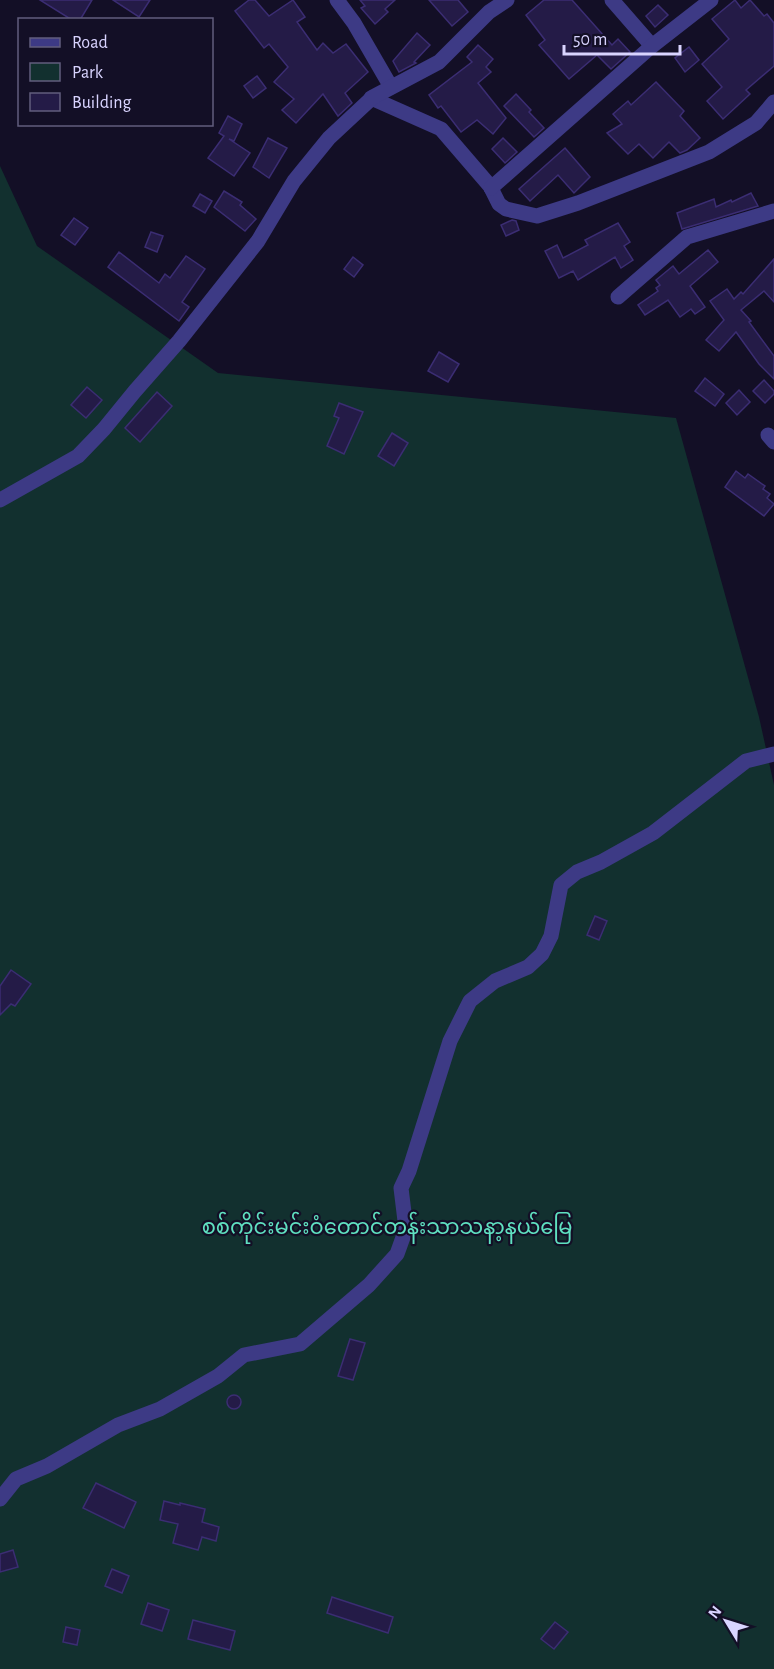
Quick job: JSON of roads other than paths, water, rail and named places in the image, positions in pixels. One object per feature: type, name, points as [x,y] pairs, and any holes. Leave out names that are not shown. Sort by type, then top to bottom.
[{"type":"street","points":[[337,0],[354,23],[391,87]]},
{"type":"street","points":[[0,500],[78,456],[104,429],[179,341],[258,241],[294,181],[329,138],[371,98],[439,62],[484,6],[507,0]]},
{"type":"street","points":[[612,0],[652,46]]},
{"type":"street","points":[[491,188],[652,46],[711,0]]},
{"type":"street","points":[[371,98],[441,129],[491,188],[499,204],[506,209],[537,216],[578,203],[709,152],[756,123],[774,102]]},
{"type":"street","points":[[618,297],[687,237],[774,211]]},
{"type":"street","points":[[0,1499],[16,1479],[47,1466],[118,1425],[160,1409],[218,1377],[244,1355],[300,1344],[369,1285],[397,1254],[406,1228],[402,1188],[450,1041],[470,1001],[495,981],[528,967],[542,954],[551,936],[561,885],[576,872],[601,862],[653,833],[746,761],[774,754]]},
{"type":"park label","name":"စစ်ကိုင်းမင်းဝံတောင်တန်းသာသနာ့နယ်မြေ","points":[[387,1227]]}]
